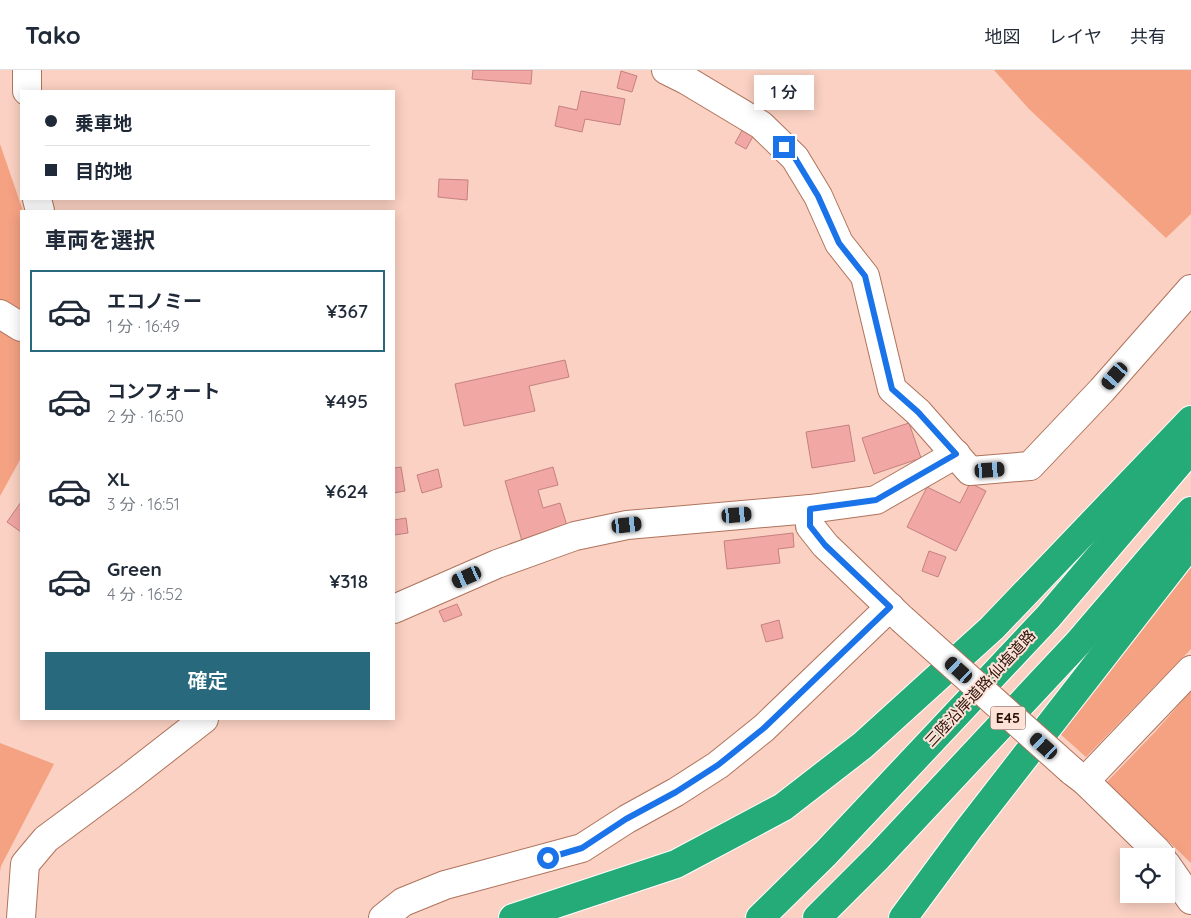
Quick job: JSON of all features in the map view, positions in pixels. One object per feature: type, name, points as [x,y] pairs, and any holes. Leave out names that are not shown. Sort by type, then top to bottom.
[{"type":"highway","points":[[513,918],[676,864],[783,808],[863,745],[992,628],[1191,420]]},
{"type":"highway","name":"三陸沿岸道路;仙塩道路","points":[[760,918],[826,853],[1048,616],[1191,449]]},
{"type":"highway","name":"E45","points":[[817,918],[878,857],[1078,643],[1191,511]]},
{"type":"highway","points":[[902,918],[1191,543]]},
{"type":"street","points":[[27,70],[27,90]]},
{"type":"street","points":[[666,70],[686,80],[761,126],[795,158],[818,196],[839,243],[865,276],[892,389],[918,412],[970,471],[1030,466],[1102,390],[1191,289]]},
{"type":"street","points":[[0,314],[20,326]]},
{"type":"street","points":[[395,608],[497,564],[575,536],[627,525],[810,509],[876,500],[956,454]]},
{"type":"street","points":[[810,509],[810,526],[825,545],[896,613],[1079,776],[1153,848]]},
{"type":"street","points":[[383,918],[403,902],[444,885],[582,848],[626,819],[676,792],[718,765],[764,728],[896,613]]},
{"type":"street","points":[[1079,776],[1191,670]]},
{"type":"street","points":[[21,918],[25,864],[46,839],[203,720]]},
{"type":"street","points":[[1175,877],[1191,900]]},
{"type":"shaded area","points":[[994,70],[1191,70],[1191,214],[1166,238],[1029,109]]},
{"type":"shaded area","points":[[0,144],[23,210],[20,210],[20,460],[0,496]]},
{"type":"shaded area","points":[[1191,562],[1191,649],[1086,757],[1058,732]]},
{"type":"shaded area","points":[[1191,691],[1191,863],[1107,782]]},
{"type":"shaded area","points":[[0,743],[54,764],[1,866],[0,872]]},
{"type":"building","points":[[473,70],[532,70],[531,84],[472,79]]},
{"type":"building","points":[[621,71],[637,76],[632,92],[617,88]]},
{"type":"building","points":[[581,91],[625,99],[620,125],[585,119],[582,132],[555,126],[559,106],[577,110]]},
{"type":"building","points":[[745,125],[756,131],[746,149],[735,143]]},
{"type":"building","points":[[439,179],[468,180],[467,200],[438,197]]},
{"type":"building","points":[[565,360],[569,377],[529,386],[535,411],[464,426],[455,384]]},
{"type":"building","points":[[909,423],[921,458],[874,474],[862,438]]},
{"type":"building","points":[[849,425],[855,461],[812,468],[806,432]]},
{"type":"building","points":[[401,467],[405,491],[395,493],[395,468]]},
{"type":"building","points":[[553,467],[558,485],[538,490],[543,508],[560,503],[568,529],[522,541],[505,481]]},
{"type":"building","points":[[438,469],[442,487],[422,493],[417,475]]},
{"type":"building","points":[[970,483],[986,491],[956,551],[907,527],[927,487],[960,503]]},
{"type":"building","points":[[20,503],[20,531],[7,522]]},
{"type":"building","points":[[406,518],[408,533],[395,535],[395,520]]},
{"type":"building","points":[[793,533],[794,547],[778,549],[780,563],[727,569],[724,541]]},
{"type":"building","points":[[929,551],[946,557],[938,577],[922,571]]},
{"type":"building","points":[[457,604],[462,615],[444,622],[439,611]]},
{"type":"building","points":[[779,620],[783,638],[766,642],[761,625]]},
{"type":"route","points":[[548,858],[582,848],[626,819],[676,792],[718,765],[764,728],[890,607],[825,545],[810,526],[810,509],[876,500],[956,454],[918,412],[892,389],[865,276],[839,243],[818,196],[795,158],[784,147]]}]
